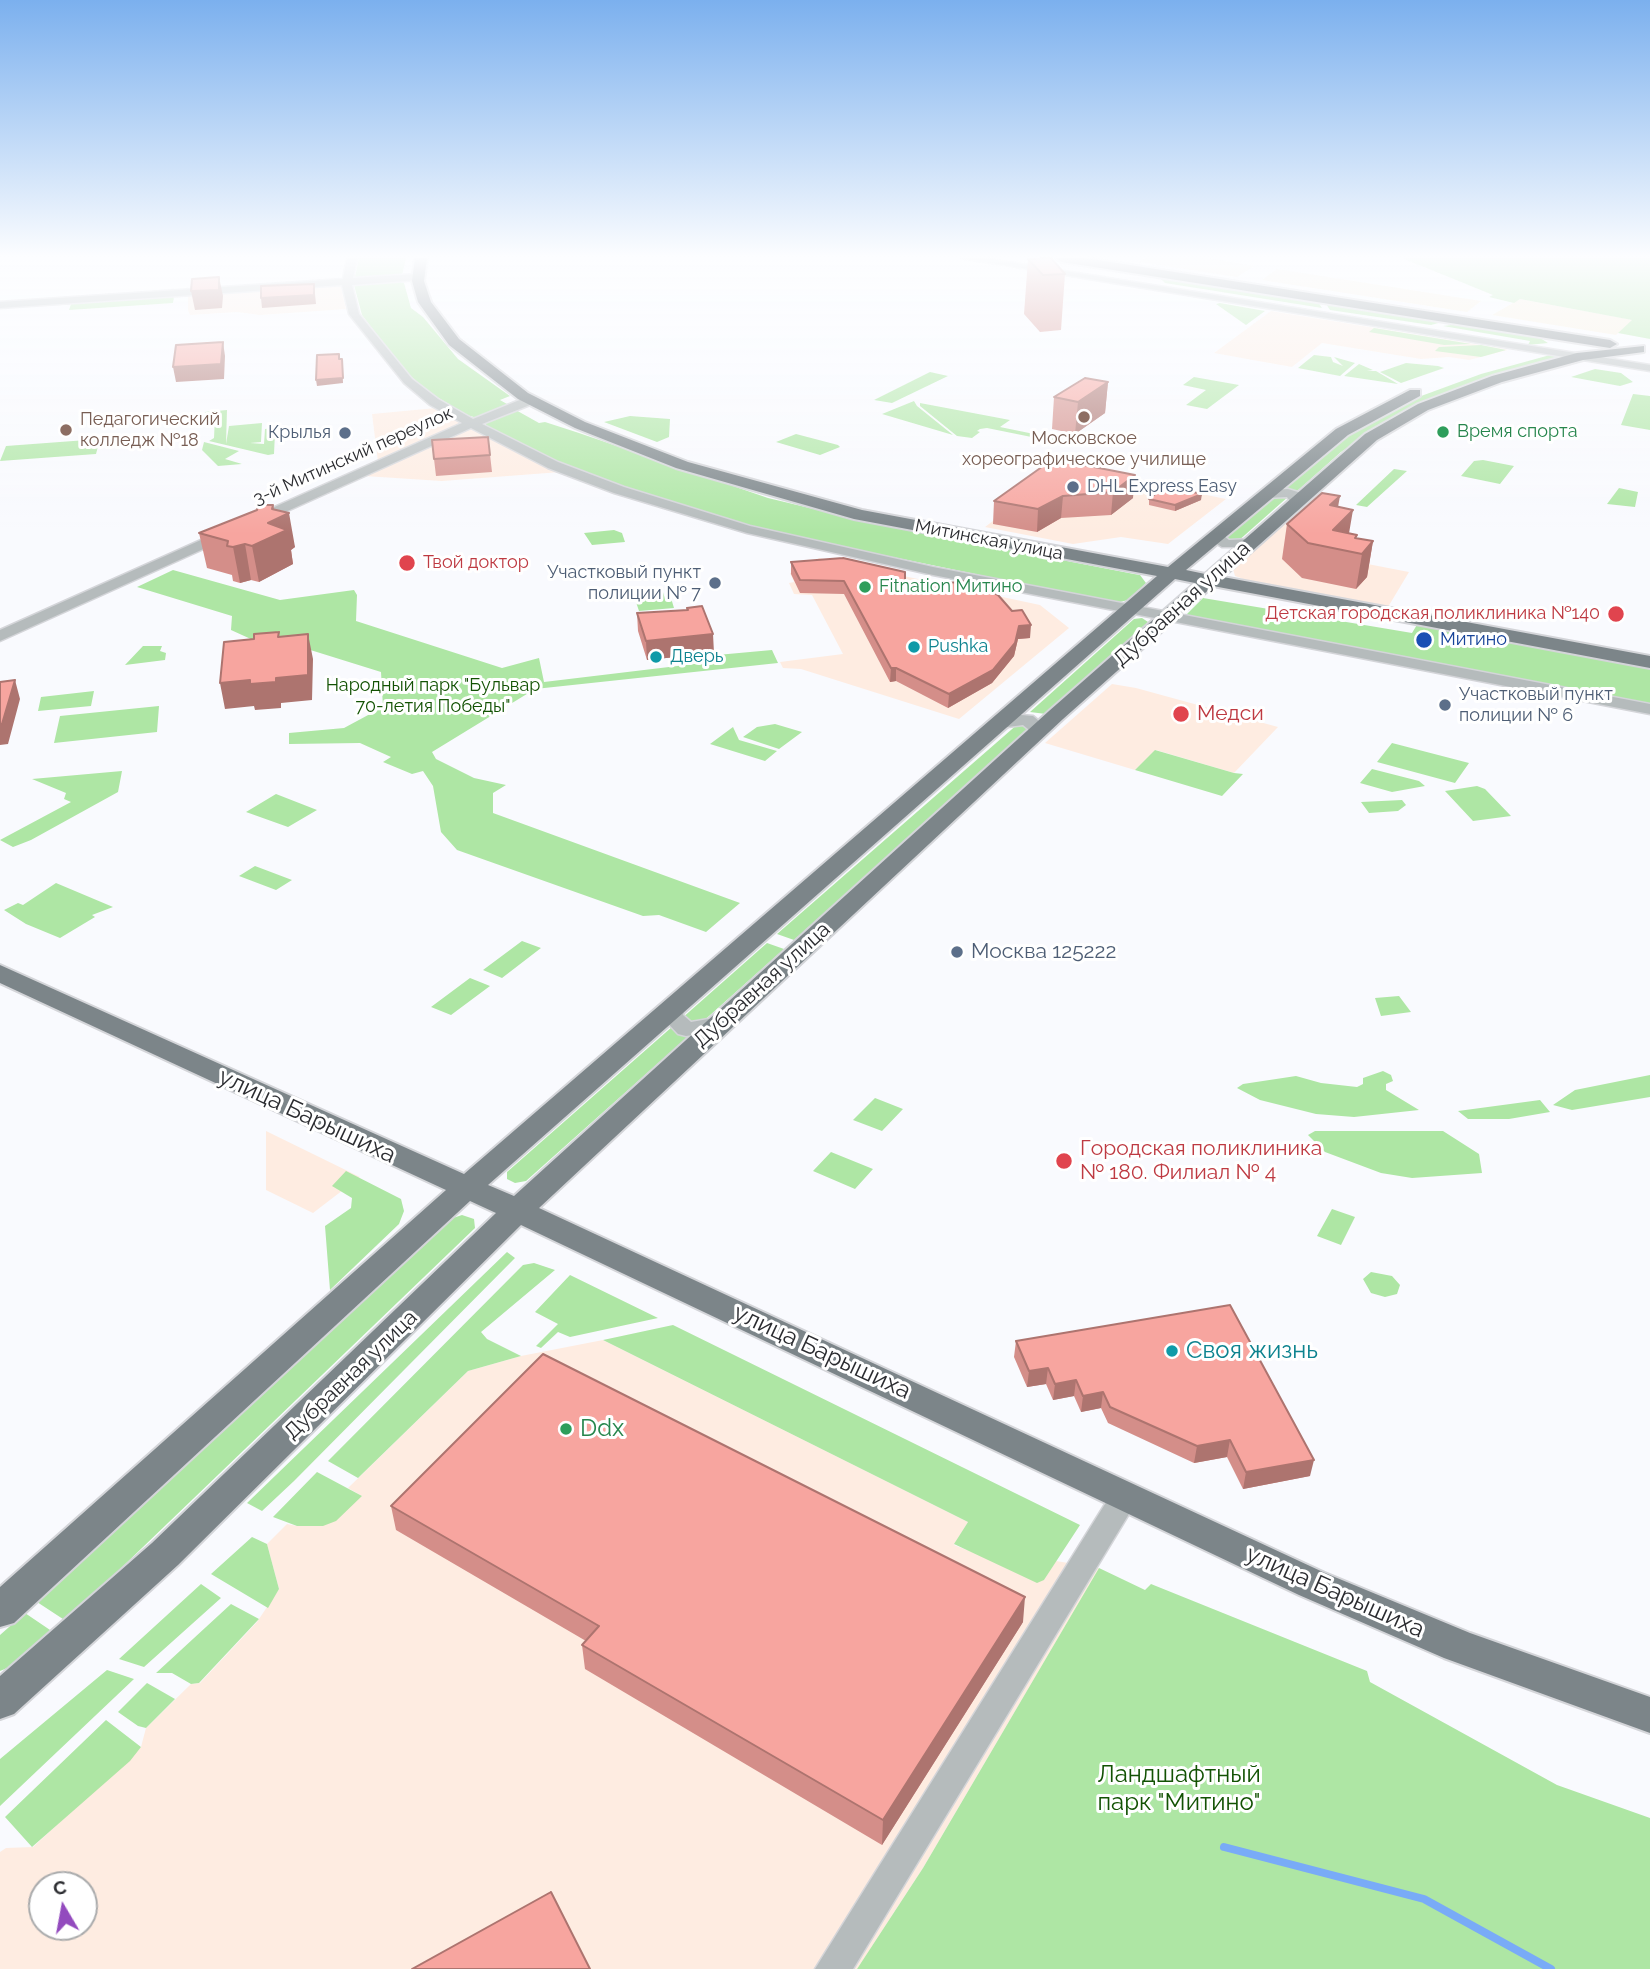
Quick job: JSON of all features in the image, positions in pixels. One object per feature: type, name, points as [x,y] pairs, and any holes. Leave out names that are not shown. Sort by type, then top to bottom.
[{"type":"main road","name":"Митинская улица","points":[[463,350],[494,376],[531,400],[628,445],[814,505],[1650,662]]},
{"type":"main road","name":"Дубравная улица","points":[[0,1611],[315,1328],[465,1189],[1170,573],[1265,494],[1342,432],[1380,409],[1431,387],[1547,350]]},
{"type":"main road","name":"Дубравная улица","points":[[1582,356],[1592,350]]},
{"type":"main road","name":"Дубравная улица","points":[[0,1701],[166,1553],[517,1211],[1056,715],[1370,437],[1412,412],[1497,379],[1582,356],[1631,350]]},
{"type":"main road","name":"улица Барышиха","points":[[0,973],[748,1317],[1312,1584],[1458,1646],[1650,1714]]},
{"type":"street","points":[[382,350],[424,395],[473,424],[553,465],[698,515],[826,547],[1129,611],[1650,709]]},
{"type":"street","points":[[1547,350],[1650,368]]},
{"type":"street","name":"3-й Митинский переулок","points":[[0,636],[531,400]]},
{"type":"street","points":[[1265,494],[1288,493],[1296,496],[1297,501]]},
{"type":"street","points":[[1216,534],[1217,540],[1227,544],[1251,542]]},
{"type":"street","points":[[1020,705],[1020,713],[1030,718],[1043,719],[1056,715]]},
{"type":"street","points":[[998,725],[1009,719],[1023,720],[1036,726],[1036,734]]},
{"type":"street","points":[[674,1006],[672,1016],[686,1029],[720,1024]]},
{"type":"street","points":[[832,1969],[1125,1496]]},
{"type":"shaded area","points":[[1218,350],[1313,350],[1292,367],[1214,353]]},
{"type":"shaded area","points":[[1365,350],[1508,350],[1469,360],[1449,357],[1421,359]]},
{"type":"shaded area","points":[[436,408],[462,423],[378,462],[372,414]]},
{"type":"shaded area","points":[[470,429],[561,472],[442,481],[364,476]]},
{"type":"shaded area","points":[[1066,466],[1226,499],[1168,544],[1121,537],[1073,544],[985,527]]},
{"type":"shaded area","points":[[1291,518],[1337,529],[1352,561],[1409,572],[1388,607],[1252,582],[1235,576],[1233,569]]},
{"type":"shaded area","points":[[819,558],[1040,605],[1069,628],[959,719],[801,669],[783,668],[780,662],[843,654],[812,595],[794,594],[789,583],[794,582],[790,573],[801,572]]},
{"type":"shaded area","points":[[1112,684],[1136,688],[1278,727],[1234,773],[1156,750],[1135,770],[1045,743]]},
{"type":"shaded area","points":[[266,1131],[360,1177],[313,1213],[266,1190]]},
{"type":"shaded area","points":[[603,1340],[968,1522],[954,1545],[1044,1580],[1056,1561],[1099,1568],[923,1868],[857,1969],[0,1969],[0,1852],[6,1848],[33,1847],[141,1747],[146,1728],[191,1684],[200,1683],[257,1622],[279,1589],[267,1544],[287,1524],[297,1526],[362,1496],[348,1488],[468,1371],[521,1356]]},
{"type":"green space","points":[[388,350],[450,350],[458,359],[510,396],[500,400],[507,404],[477,418],[467,415],[427,391],[403,369]]},
{"type":"green space","points":[[1436,350],[1506,350],[1481,357]]},
{"type":"green space","points":[[1314,355],[1331,357],[1333,362],[1343,366],[1334,357],[1355,363],[1340,376],[1298,368]]},
{"type":"green space","points":[[1550,355],[1562,358],[1407,409],[1341,452],[1296,492],[1281,490],[1355,430],[1413,399],[1481,374]]},
{"type":"green space","points":[[1406,363],[1444,368],[1401,383],[1380,372]]},
{"type":"green space","points":[[1359,364],[1373,370],[1367,371],[1376,371],[1398,384],[1344,376]]},
{"type":"green space","points":[[1595,369],[1621,373],[1633,382],[1620,386],[1571,377]]},
{"type":"green space","points":[[930,372],[948,376],[892,403],[874,400]]},
{"type":"green space","points":[[1194,377],[1239,385],[1207,409],[1186,405],[1206,390],[1183,385]]},
{"type":"green space","points":[[1633,394],[1650,396],[1650,430],[1621,425]]},
{"type":"green space","points":[[914,401],[917,406],[953,435],[882,414]]},
{"type":"green space","points":[[920,403],[1010,420],[1000,427],[1073,442],[1071,445],[987,428],[977,431],[980,432],[972,438],[957,436],[920,406]]},
{"type":"green space","points":[[514,409],[539,423],[545,422],[579,433],[768,498],[876,524],[1140,575],[1146,583],[1128,600],[1116,603],[752,528],[653,498],[548,459],[487,427],[485,422]]},
{"type":"green space","points":[[227,410],[226,444],[229,426],[262,423],[261,442],[250,443],[264,444],[265,429],[272,428],[275,433],[274,454],[268,455],[209,441],[214,438],[215,416],[205,417],[205,412]]},
{"type":"green space","points":[[630,416],[670,419],[669,437],[657,442],[604,422]]},
{"type":"green space","points":[[796,434],[840,447],[820,455],[776,442]]},
{"type":"green space","points":[[100,439],[96,454],[0,461],[6,446]]},
{"type":"green space","points":[[204,442],[239,451],[225,459],[242,464],[218,466],[202,450]]},
{"type":"green space","points":[[1483,460],[1514,466],[1500,484],[1461,476],[1474,461]]},
{"type":"green space","points":[[1394,469],[1407,471],[1367,507],[1356,505]]},
{"type":"green space","points":[[1619,488],[1638,492],[1635,507],[1607,504]]},
{"type":"green space","points":[[1276,494],[1289,496],[1237,542],[1224,540]]},
{"type":"green space","points":[[614,530],[622,533],[625,542],[592,545],[584,533]]},
{"type":"green space","name":"Народный парк \"Бульвар 70-летия Победы\"","points":[[173,570],[280,600],[354,590],[357,595],[356,621],[502,668],[539,658],[544,682],[719,661],[717,655],[772,650],[778,663],[535,689],[432,752],[436,759],[474,778],[506,785],[493,793],[493,813],[740,903],[706,932],[659,915],[643,916],[457,850],[441,832],[433,786],[423,771],[412,774],[383,762],[391,757],[360,743],[289,744],[289,733],[344,728],[383,707],[381,672],[304,648],[264,645],[231,630],[232,616],[137,587]]},
{"type":"green space","points":[[663,592],[665,599],[671,598],[674,608],[639,611],[636,602],[644,601],[642,594]]},
{"type":"green space","points":[[1203,598],[1412,633],[1418,623],[1650,667],[1650,706],[1184,617]]},
{"type":"green space","points":[[1142,618],[1148,622],[1046,714],[1030,712],[1134,619]]},
{"type":"green space","points":[[143,646],[162,646],[160,651],[166,653],[165,660],[125,665]]},
{"type":"green space","points":[[94,691],[91,706],[38,711],[41,697]]},
{"type":"green space","points":[[159,706],[157,732],[54,743],[60,716]]},
{"type":"green space","points":[[1019,723],[1031,728],[794,940],[777,934]]},
{"type":"green space","points":[[775,724],[802,732],[779,749],[743,737],[757,727]]},
{"type":"green space","points":[[733,727],[739,740],[777,751],[765,761],[710,744]]},
{"type":"green space","points":[[1392,743],[1469,763],[1455,783],[1377,762]]},
{"type":"green space","points":[[1155,750],[1243,774],[1222,796],[1135,770]]},
{"type":"green space","points":[[1372,769],[1419,781],[1425,786],[1392,792],[1360,783]]},
{"type":"green space","points":[[122,771],[118,792],[31,840],[13,847],[0,840],[71,802],[64,799],[66,793],[32,779]]},
{"type":"green space","points":[[1477,786],[1485,789],[1511,816],[1473,821],[1445,791]]},
{"type":"green space","points":[[276,794],[317,810],[288,827],[246,812]]},
{"type":"green space","points":[[1402,800],[1406,805],[1398,811],[1369,813],[1361,802]]},
{"type":"green space","points":[[255,866],[292,880],[276,890],[239,876]]},
{"type":"green space","points":[[56,883],[113,907],[92,915],[95,917],[60,938],[26,924],[4,910],[18,903],[23,905]]},
{"type":"green space","points":[[522,941],[541,948],[502,978],[483,970]]},
{"type":"green space","points":[[767,943],[784,949],[699,1025],[681,1019]]},
{"type":"green space","points":[[470,978],[490,986],[451,1015],[431,1007]]},
{"type":"green space","points":[[1399,996],[1411,1012],[1381,1016],[1375,998]]},
{"type":"green space","points":[[673,1026],[692,1033],[526,1181],[515,1183],[507,1179],[507,1172]]},
{"type":"green space","points":[[1383,1071],[1391,1075],[1393,1081],[1386,1084],[1386,1090],[1419,1110],[1354,1117],[1316,1114],[1260,1100],[1237,1088],[1243,1084],[1296,1076],[1321,1083],[1357,1087],[1363,1084],[1363,1078]]},
{"type":"green space","points":[[1650,1075],[1650,1097],[1572,1110],[1553,1105],[1575,1090]]},
{"type":"green space","points":[[875,1098],[903,1109],[882,1131],[853,1120]]},
{"type":"green space","points":[[1540,1100],[1550,1112],[1509,1119],[1468,1119],[1458,1111]]},
{"type":"green space","points":[[1315,1131],[1443,1131],[1479,1154],[1482,1173],[1412,1178],[1381,1173],[1325,1152],[1308,1135]]},
{"type":"green space","points":[[831,1152],[873,1169],[855,1189],[813,1171]]},
{"type":"green space","points":[[346,1171],[401,1199],[404,1211],[399,1224],[330,1290],[325,1226],[351,1208],[352,1198],[332,1186]]},
{"type":"green space","points":[[1332,1209],[1355,1217],[1341,1245],[1317,1236]]},
{"type":"green space","points":[[462,1215],[474,1219],[475,1228],[66,1621],[37,1602],[450,1219]]},
{"type":"green space","points":[[507,1252],[515,1258],[294,1481],[262,1511],[247,1503]]},
{"type":"green space","points":[[534,1263],[555,1270],[481,1332],[487,1339],[521,1356],[468,1371],[358,1478],[328,1461],[523,1265]]},
{"type":"green space","points":[[1371,1272],[1392,1276],[1400,1285],[1397,1294],[1385,1297],[1371,1293],[1363,1279]]},
{"type":"green space","points":[[570,1275],[658,1318],[570,1337],[558,1332],[541,1348],[536,1346],[558,1324],[535,1312]]},
{"type":"green space","points":[[673,1325],[1080,1525],[1044,1580],[1037,1583],[954,1544],[968,1522],[603,1340]]},
{"type":"green space","points":[[317,1472],[362,1496],[336,1521],[323,1526],[297,1526],[273,1517]]},
{"type":"green space","points":[[252,1537],[267,1544],[279,1589],[268,1608],[211,1574]]},
{"type":"green space","name":"Ландшафтный парк \"Митино\"","points":[[1099,1568],[1145,1590],[1151,1584],[1367,1671],[1370,1682],[1557,1785],[1650,1818],[1650,1969],[857,1969],[923,1868]]},
{"type":"green space","points":[[201,1584],[221,1598],[144,1667],[119,1659]]},
{"type":"green space","points":[[231,1604],[259,1619],[199,1683],[191,1684],[172,1673],[156,1673]]},
{"type":"green space","points":[[25,1613],[53,1632],[17,1664],[0,1671],[0,1635]]},
{"type":"green space","points":[[107,1670],[134,1679],[0,1806],[0,1759]]},
{"type":"green space","points":[[147,1683],[175,1699],[146,1728],[138,1726],[118,1712]]},
{"type":"green space","points":[[106,1720],[141,1747],[130,1761],[32,1847],[5,1817]]},
{"type":"building","points":[[175,350],[222,350],[221,364],[173,367]]},
{"type":"building","points":[[339,354],[339,359],[342,359],[343,378],[316,380],[317,355]]},
{"type":"building","points":[[1085,378],[1108,382],[1078,402],[1054,397]]},
{"type":"building","points":[[488,437],[490,455],[434,459],[432,440]]},
{"type":"building","points":[[1053,459],[1135,475],[1113,492],[1063,496],[1038,509],[994,501]]},
{"type":"building","points":[[1165,486],[1202,494],[1175,505],[1149,499]]},
{"type":"building","points":[[1322,493],[1340,496],[1330,505],[1353,510],[1333,530],[1373,541],[1362,554],[1308,543],[1287,524]]},
{"type":"building","points":[[258,505],[273,505],[272,509],[289,513],[268,523],[287,530],[252,546],[245,544],[233,547],[227,546],[228,541],[199,533],[257,510]]},
{"type":"building","points":[[843,558],[905,572],[905,587],[969,581],[998,595],[1012,611],[1022,610],[1031,625],[1019,626],[1015,643],[993,670],[949,694],[891,668],[844,581],[800,580],[791,562]]},
{"type":"building","points":[[702,606],[713,634],[646,641],[637,613],[688,610],[687,608]]},
{"type":"building","points":[[279,632],[278,637],[308,634],[308,675],[276,678],[276,682],[250,684],[250,680],[220,683],[224,642],[254,639],[254,634]]},
{"type":"building","points":[[15,680],[2,724],[0,724],[0,682]]},
{"type":"building","points":[[1230,1305],[1314,1460],[1246,1472],[1230,1440],[1197,1446],[1110,1407],[1103,1392],[1083,1396],[1076,1380],[1055,1384],[1048,1368],[1029,1371],[1016,1341]]},
{"type":"building","points":[[543,1354],[1025,1597],[883,1820],[582,1645],[599,1626],[391,1506]]},
{"type":"building","points":[[551,1892],[590,1969],[412,1969]]},
{"type":"waterway","points":[[1224,1847],[1424,1899],[1551,1969]]},
{"type":"place","name":"Московское хореографическое училище","points":[[1084,417]]},
{"type":"place","name":"Педагогический колледж №18","points":[[66,430]]},
{"type":"place","name":"Время спорта","points":[[1443,432]]},
{"type":"place","name":"Крылья","points":[[345,433]]},
{"type":"place","name":"DHL Express Easy","points":[[1073,487]]},
{"type":"place","name":"Твой доктор","points":[[407,563]]},
{"type":"place","name":"Участковый пункт полиции № 7","points":[[715,583]]},
{"type":"place","name":"Fitnation Митино","points":[[865,587]]},
{"type":"place","name":"Детская городская поликлиника №140","points":[[1616,614]]},
{"type":"place","name":"Митино","points":[[1424,640]]},
{"type":"place","name":"Pushka","points":[[914,647]]},
{"type":"place","name":"Дверь","points":[[656,657]]},
{"type":"place","name":"Участковый пункт полиции № 6","points":[[1445,705]]},
{"type":"place","name":"Медси","points":[[1181,714]]},
{"type":"place","name":"Москва 125222","points":[[957,952]]},
{"type":"place","name":"Городская поликлиника № 180. Филиал № 4","points":[[1064,1161]]},
{"type":"place","name":"Своя жизнь","points":[[1172,1351]]},
{"type":"place","name":"Ddx","points":[[566,1429]]}]
